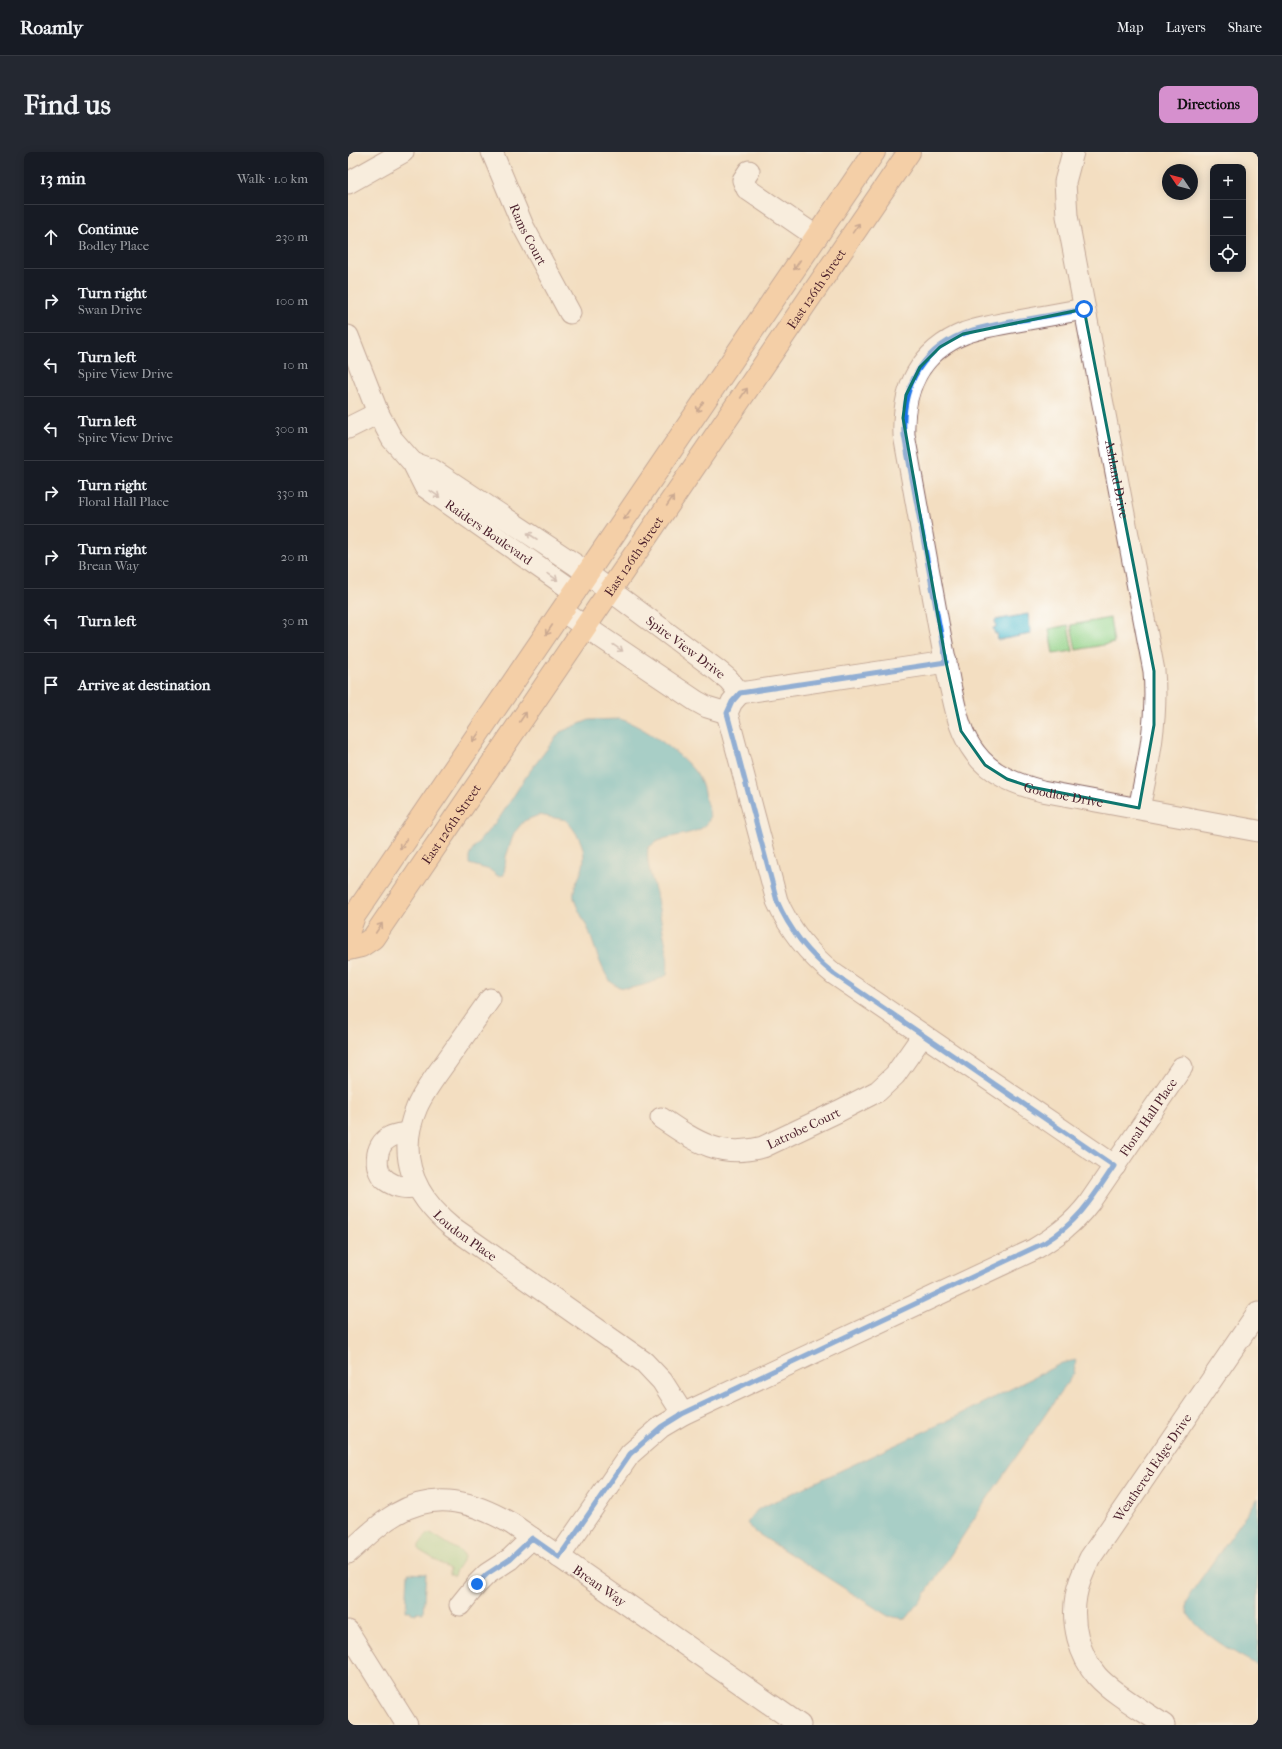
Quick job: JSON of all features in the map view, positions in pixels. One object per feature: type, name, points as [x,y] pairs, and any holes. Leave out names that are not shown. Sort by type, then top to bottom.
[{"type":"main road","name":"East 126th Street","points":[[874,152],[354,916],[349,930],[348,950],[361,946],[373,938],[909,152]]},
{"type":"street","points":[[348,184],[403,152]]},
{"type":"street","name":"Rams Court","points":[[492,152],[524,226],[570,313]]},
{"type":"street","name":"Ashland Drive","points":[[1073,152],[1066,182],[1065,203],[1154,671],[1156,700],[1154,725],[1139,808]]},
{"type":"street","points":[[749,171],[743,180],[747,189],[817,237]]},
{"type":"street","name":"Goodloe Drive","points":[[1084,309],[987,326],[951,339],[928,357],[910,384],[904,407],[904,435],[956,716],[961,731],[976,754],[985,765],[1007,779],[1031,788],[1258,831]]},
{"type":"street","name":"Raiders Boulevard","points":[[348,336],[378,413],[392,439],[413,463],[425,487],[575,592]]},
{"type":"street","points":[[348,428],[378,413]]},
{"type":"street","name":"Raiders Boulevard","points":[[413,463],[433,470],[576,565],[609,591]]},
{"type":"street","points":[[490,533],[502,516]]},
{"type":"street","name":"Spire View Drive","points":[[609,591],[717,670],[728,679],[740,693]]},
{"type":"street","points":[[562,611],[707,708],[727,713]]},
{"type":"street","points":[[946,662],[740,693],[732,702],[727,713],[777,901],[786,921],[798,939],[820,963],[923,1036],[1114,1166]]},
{"type":"street","name":"Loudon Place","points":[[490,999],[424,1093],[417,1106],[408,1132],[410,1164],[417,1187],[430,1206],[452,1227],[644,1362],[662,1380],[682,1414]]},
{"type":"street","name":"Latrobe Court","points":[[661,1118],[690,1137],[710,1147],[733,1151],[753,1150],[763,1147],[878,1091],[895,1075],[923,1036]]},
{"type":"street","name":"Floral Hall Place","points":[[559,1557],[630,1454],[661,1427],[682,1414],[1044,1243],[1067,1228],[1077,1219],[1182,1067]]},
{"type":"street","points":[[408,1132],[391,1136],[385,1140],[378,1152],[377,1166],[379,1173],[386,1181],[400,1187],[417,1187]]},
{"type":"street","name":"Weathered Edge Drive","points":[[1164,1725],[1127,1700],[1097,1676],[1088,1663],[1077,1633],[1074,1619],[1076,1595],[1090,1558],[1258,1312]]},
{"type":"street","name":"Brean Way","points":[[348,1553],[395,1514],[419,1504],[432,1502],[460,1502],[486,1509],[532,1538],[800,1725]]},
{"type":"street","points":[[460,1606],[487,1574],[510,1559],[532,1538]]},
{"type":"street","points":[[348,1631],[407,1725]]},
{"type":"highlighted area","points":[[1084,309],[1154,671],[1154,725],[1139,808],[1031,787],[1007,779],[985,765],[961,731],[946,662],[903,418],[906,395],[920,367],[940,347],[963,334]]},
{"type":"green space","points":[[1110,618],[1114,643],[1076,650],[1071,625]]},
{"type":"green space","points":[[1068,625],[1073,651],[1053,654],[1049,629]]},
{"type":"green space","points":[[431,1533],[464,1554],[464,1558],[454,1576],[450,1574],[450,1569],[419,1550],[419,1545],[427,1534]]},
{"type":"water","points":[[1028,614],[1031,634],[998,640],[997,633],[995,634],[993,628],[996,627],[995,620]]},
{"type":"water","points":[[620,719],[629,722],[652,735],[685,761],[699,778],[710,814],[708,822],[700,829],[687,834],[666,838],[654,843],[648,848],[649,865],[666,947],[668,968],[667,975],[648,984],[632,988],[618,986],[612,983],[609,979],[605,973],[589,931],[576,905],[574,889],[582,870],[584,853],[577,835],[566,820],[539,815],[524,821],[514,833],[506,857],[504,875],[498,876],[490,870],[469,864],[469,856],[474,847],[500,817],[527,775],[560,732],[589,720]]},
{"type":"water","points":[[1076,1360],[1074,1373],[987,1499],[920,1602],[906,1619],[888,1616],[752,1530],[747,1523],[757,1510],[769,1504],[953,1418],[1062,1363]]},
{"type":"water","points":[[1258,1498],[1258,1665],[1229,1649],[1197,1625],[1190,1617],[1187,1610],[1187,1601],[1191,1592]]},
{"type":"water","points":[[408,1573],[426,1574],[423,1613],[416,1612],[416,1614],[411,1613],[411,1611],[406,1611]]},
{"type":"route","points":[[477,1584],[487,1574],[510,1559],[532,1538],[559,1557],[630,1454],[661,1427],[682,1414],[1033,1250],[1056,1236],[1077,1219],[1114,1166],[834,974],[820,963],[798,939],[786,921],[777,901],[727,713],[732,702],[740,693],[922,667],[946,662],[904,435],[904,407],[910,384],[928,357],[951,339],[987,326],[1084,309]]}]
